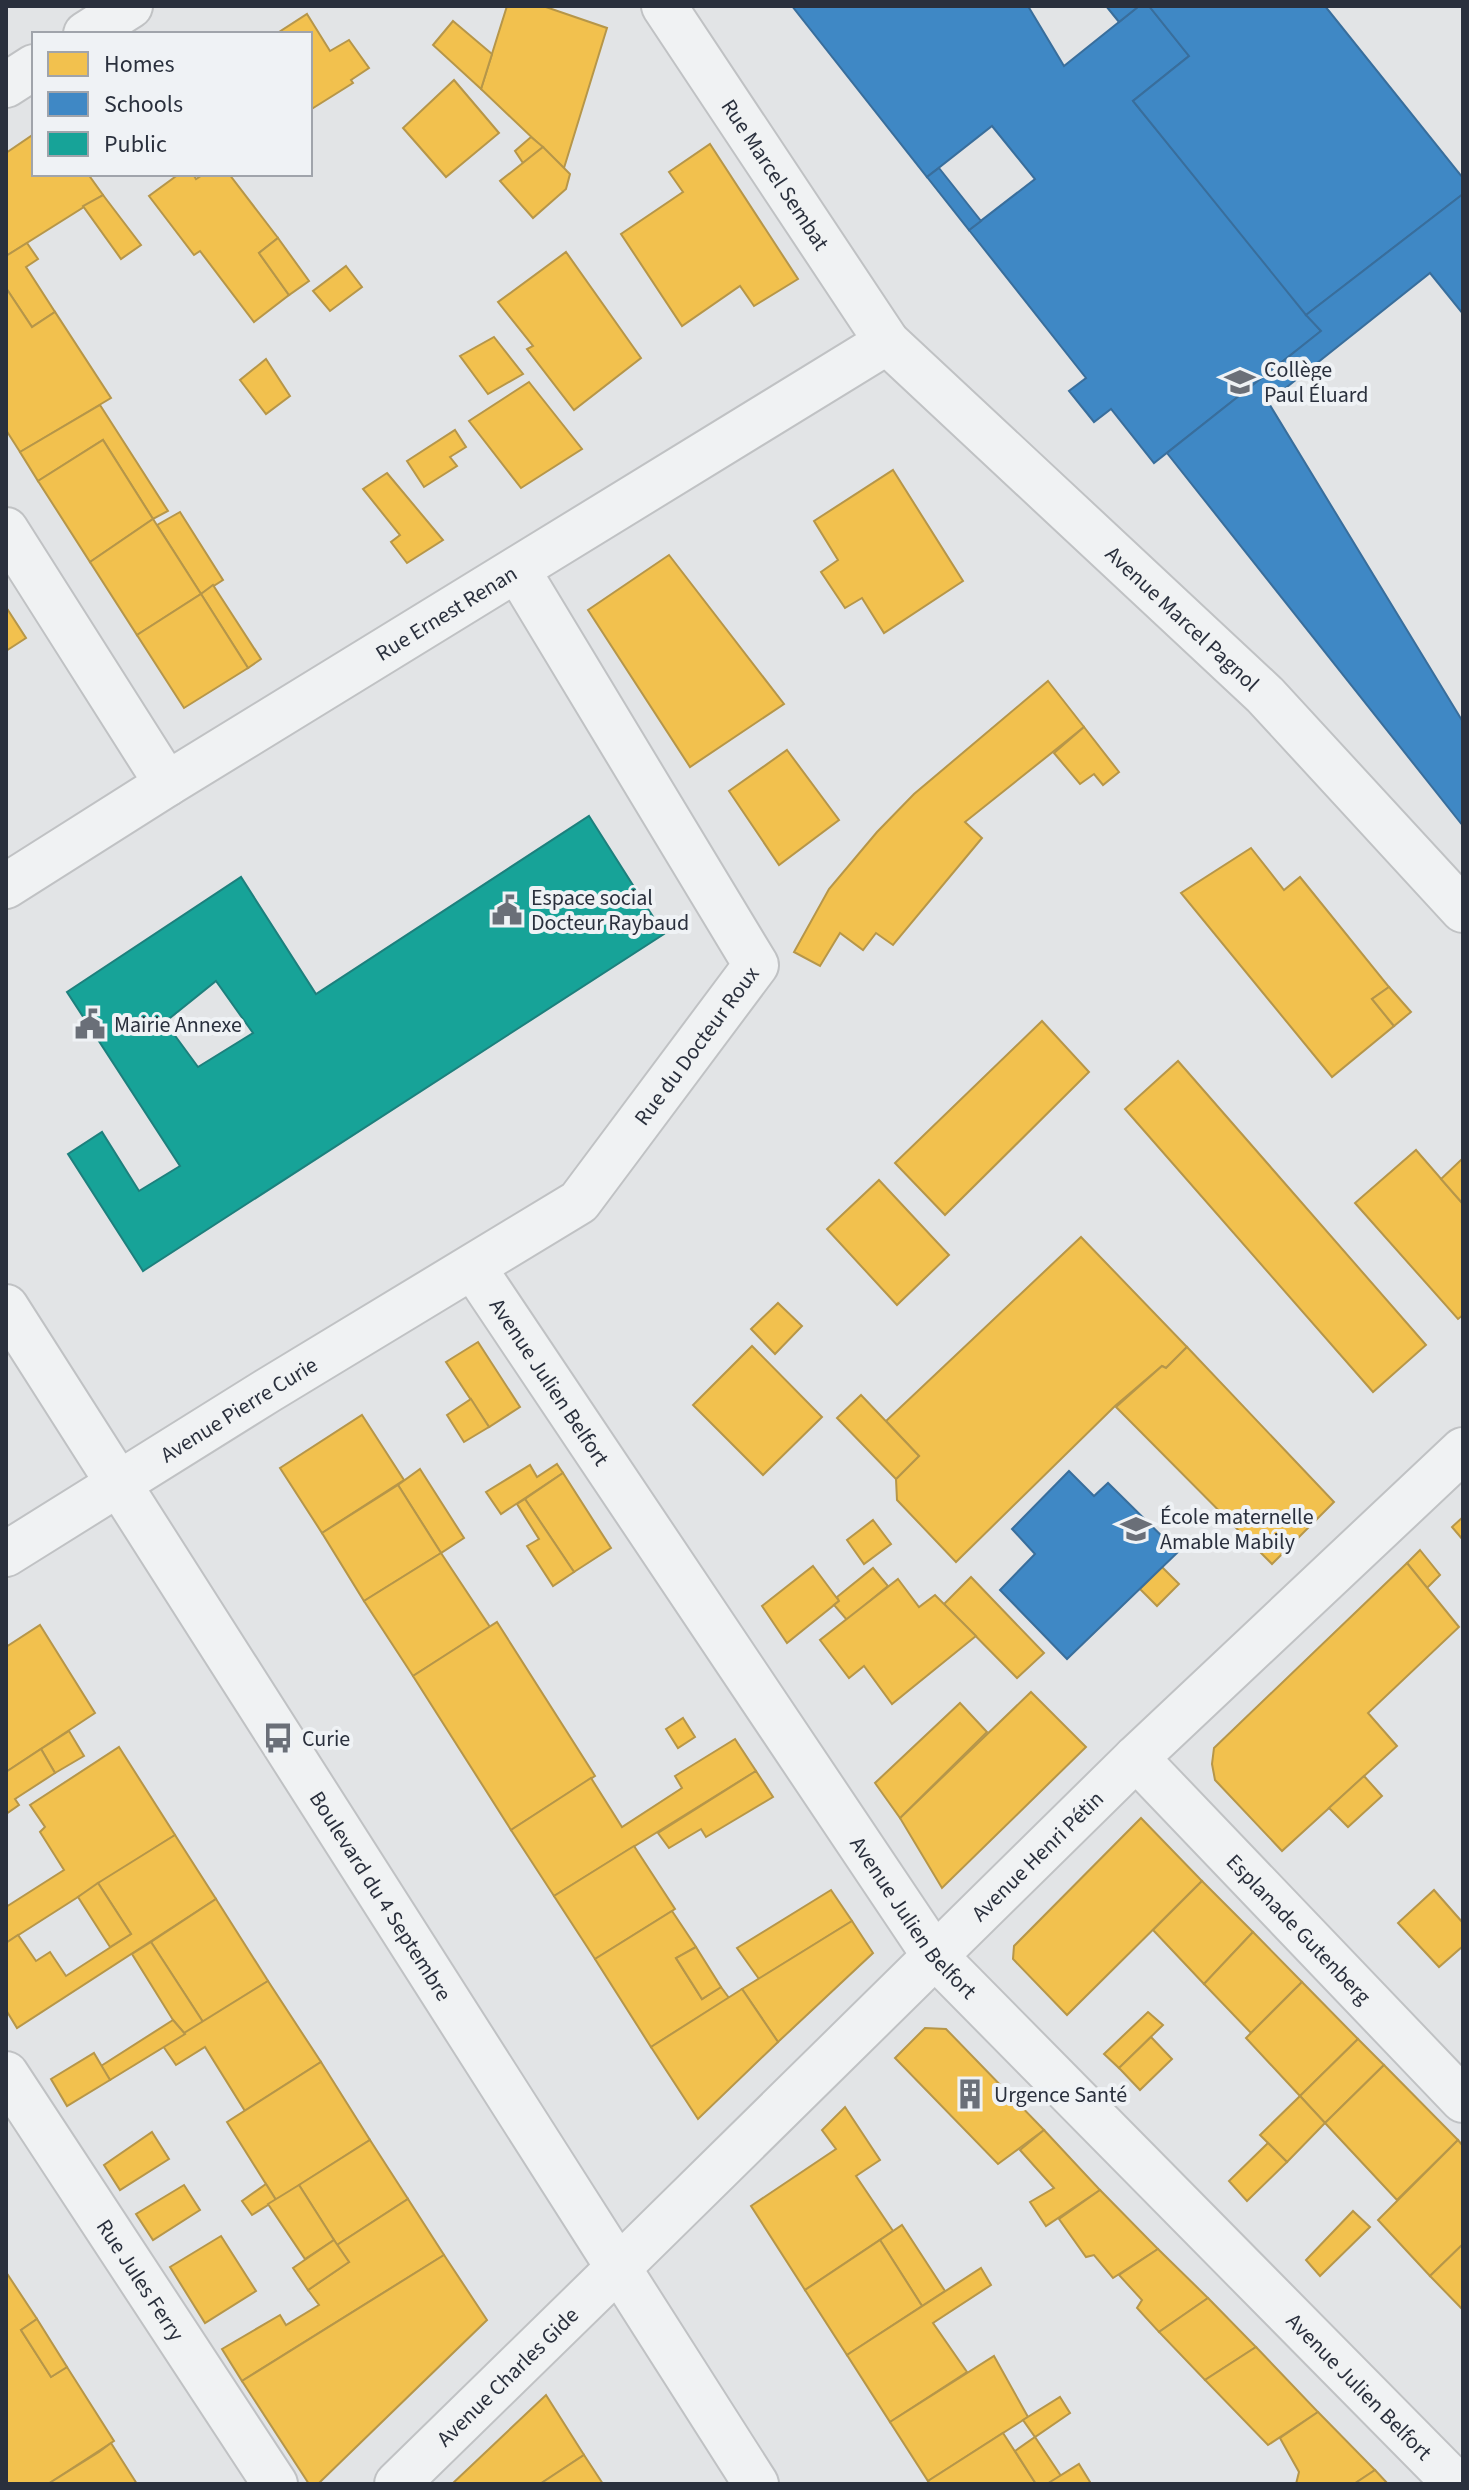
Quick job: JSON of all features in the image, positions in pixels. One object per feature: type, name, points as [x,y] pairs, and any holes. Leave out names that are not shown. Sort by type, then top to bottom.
[{"type":"street","points":[[89,32],[130,6]]},
{"type":"street","name":"Rue Marcel Sembat","points":[[664,6],[887,342]]},
{"type":"street","points":[[6,85],[32,68]]},
{"type":"street","name":"Rue Ernest Renan","points":[[6,886],[887,342]]},
{"type":"street","name":"Avenue Marcel Pagnol","points":[[887,342],[1265,695],[1463,910]]},
{"type":"street","points":[[6,530],[167,784]]},
{"type":"street","name":"Rue du Docteur Roux","points":[[473,1267],[579,1202],[756,965],[518,571]]},
{"type":"street","name":"Avenue Pierre Curie","points":[[6,1554],[473,1267]]},
{"type":"street","name":"Avenue Julien Belfort","points":[[473,1267],[934,1955],[1456,2484]]},
{"type":"street","name":"Boulevard du 4 Septembre","points":[[6,1307],[756,2484]]},
{"type":"street","name":"Avenue Henri Pétin","points":[[618,2268],[1136,1758],[1463,1450]]},
{"type":"street","name":"Esplanade Gutenberg","points":[[1136,1758],[1463,2100]]},
{"type":"street","name":"Rue Jules Ferry","points":[[6,2074],[275,2484]]},
{"type":"street","name":"Avenue Charles Gide","points":[[397,2484],[618,2268]]},
{"type":"building: Homes","points":[[507,6],[543,6],[607,28],[564,168],[481,89]]},
{"type":"building: Homes","points":[[307,14],[330,51],[349,40],[369,68],[351,80],[353,83],[312,109],[312,32],[279,32]]},
{"type":"building: Homes","points":[[453,21],[492,54],[481,89],[433,45]]},
{"type":"building: Homes","points":[[454,80],[499,133],[446,177],[403,128]]},
{"type":"building: Homes","points":[[32,135],[32,176],[89,176],[103,195],[6,256],[6,153]]},
{"type":"building: Homes","points":[[531,137],[543,147],[523,163],[515,151]]},
{"type":"building: Homes","points":[[710,144],[798,279],[754,306],[740,286],[682,326],[621,234],[683,192],[669,172]]},
{"type":"building: Homes","points":[[543,147],[570,174],[566,189],[533,218],[500,181]]},
{"type":"building: Homes","points":[[176,176],[194,176],[196,179],[201,176],[231,176],[278,238],[259,253],[289,295],[254,322],[200,251],[194,255],[149,196]]},
{"type":"building: Homes","points":[[103,195],[141,245],[121,259],[83,206]]},
{"type":"building: Homes","points":[[278,238],[309,281],[289,295],[259,253]]},
{"type":"building: Homes","points":[[27,243],[38,259],[26,267],[55,312],[32,327],[6,288],[6,256]]},
{"type":"building: Homes","points":[[566,252],[641,358],[574,410],[527,349],[533,346],[498,302]]},
{"type":"building: Homes","points":[[346,266],[362,287],[330,311],[313,291]]},
{"type":"building: Homes","points":[[6,288],[32,327],[55,312],[111,398],[20,452],[6,430]]},
{"type":"building: Homes","points":[[494,337],[523,374],[488,394],[460,356]]},
{"type":"building: Homes","points":[[266,359],[290,396],[266,414],[240,380]]},
{"type":"building: Homes","points":[[529,382],[582,449],[521,488],[469,421]]},
{"type":"building: Homes","points":[[100,405],[168,511],[153,519],[103,440],[38,481],[20,452]]},
{"type":"building: Homes","points":[[455,430],[466,447],[450,457],[457,466],[424,487],[407,461]]},
{"type":"building: Homes","points":[[103,440],[153,519],[90,562],[38,481]]},
{"type":"building: Homes","points":[[893,470],[963,581],[884,633],[862,598],[845,608],[821,572],[838,560],[814,521]]},
{"type":"building: Homes","points":[[387,473],[443,540],[407,563],[391,542],[400,535],[363,489]]},
{"type":"building: Homes","points":[[180,512],[223,580],[201,594],[157,525]]},
{"type":"building: Homes","points":[[153,519],[201,594],[137,635],[90,562]]},
{"type":"building: Homes","points":[[669,555],[784,704],[690,767],[588,610]]},
{"type":"building: Homes","points":[[213,585],[261,659],[248,668],[201,594]]},
{"type":"building: Homes","points":[[201,594],[248,668],[184,708],[137,635]]},
{"type":"building: Homes","points":[[6,607],[26,638],[6,651]]},
{"type":"building: Homes","points":[[1048,681],[1084,727],[965,822],[982,838],[893,945],[876,933],[863,950],[840,933],[820,966],[794,952],[829,889],[877,832],[914,794]]},
{"type":"building: Homes","points":[[1084,727],[1119,772],[1103,785],[1094,774],[1080,784],[1054,753]]},
{"type":"building: Homes","points":[[787,750],[839,820],[779,865],[729,791]]},
{"type":"building: Homes","points":[[1251,848],[1284,890],[1300,877],[1389,987],[1372,999],[1394,1026],[1332,1077],[1181,893]]},
{"type":"building: Homes","points":[[1389,987],[1411,1012],[1394,1026],[1372,999]]},
{"type":"building: Homes","points":[[1042,1021],[1089,1072],[945,1215],[895,1163]]},
{"type":"building: Homes","points":[[1178,1061],[1426,1345],[1373,1392],[1125,1109]]},
{"type":"building: Homes","points":[[1416,1150],[1463,1204],[1463,1315],[1458,1319],[1355,1203]]},
{"type":"building: Homes","points":[[1463,1158],[1463,1204],[1441,1179]]},
{"type":"building: Homes","points":[[879,1180],[949,1255],[897,1305],[827,1229]]},
{"type":"building: Homes","points":[[1081,1237],[1187,1347],[1166,1368],[1162,1366],[1115,1406],[956,1562],[897,1500],[896,1479],[919,1456],[886,1421]]},
{"type":"building: Homes","points":[[778,1303],[802,1326],[775,1354],[751,1329]]},
{"type":"building: Homes","points":[[478,1342],[520,1407],[489,1427],[446,1362]]},
{"type":"building: Homes","points":[[752,1346],[822,1417],[763,1475],[693,1405]]},
{"type":"building: Homes","points":[[1187,1347],[1334,1502],[1272,1564],[1116,1407],[1162,1366],[1166,1368]]},
{"type":"building: Homes","points":[[861,1395],[919,1456],[896,1479],[837,1418]]},
{"type":"building: Homes","points":[[471,1399],[489,1427],[464,1442],[447,1415]]},
{"type":"building: Homes","points":[[362,1415],[404,1480],[322,1533],[280,1468]]},
{"type":"building: Homes","points":[[557,1464],[563,1473],[501,1514],[486,1492],[530,1465],[537,1477]]},
{"type":"building: Homes","points":[[420,1469],[464,1538],[441,1553],[398,1485]]},
{"type":"building: Homes","points":[[563,1473],[611,1548],[574,1572],[525,1499]]},
{"type":"building: Homes","points":[[398,1485],[441,1553],[364,1601],[322,1533]]},
{"type":"building: Homes","points":[[525,1499],[574,1572],[553,1586],[527,1546],[539,1539],[517,1504]]},
{"type":"building: Homes","points":[[1463,1517],[1463,1540],[1452,1527]]},
{"type":"building: Homes","points":[[873,1520],[891,1544],[864,1564],[847,1540]]},
{"type":"building: Homes","points":[[1420,1550],[1440,1575],[1427,1588],[1407,1563]]},
{"type":"building: Homes","points":[[441,1553],[490,1627],[413,1676],[364,1601]]},
{"type":"building: Homes","points":[[1407,1563],[1459,1627],[1368,1713],[1397,1746],[1282,1851],[1215,1780],[1212,1764],[1214,1748]]},
{"type":"building: Homes","points":[[813,1566],[839,1601],[787,1643],[762,1606]]},
{"type":"building: Homes","points":[[1162,1567],[1179,1584],[1157,1606],[1140,1589]]},
{"type":"building: Homes","points":[[873,1568],[888,1586],[847,1620],[834,1605],[839,1601],[837,1597]]},
{"type":"building: Homes","points":[[971,1577],[1044,1653],[1017,1678],[944,1604]]},
{"type":"building: Homes","points":[[898,1579],[919,1607],[935,1595],[976,1636],[892,1704],[864,1666],[849,1678],[820,1640]]},
{"type":"building: Homes","points":[[497,1622],[595,1776],[511,1830],[413,1676]]},
{"type":"building: Homes","points":[[40,1625],[95,1713],[6,1772],[6,1647]]},
{"type":"building: Homes","points":[[1031,1692],[1086,1747],[942,1888],[900,1818]]},
{"type":"building: Homes","points":[[960,1703],[987,1732],[900,1818],[875,1783]]},
{"type":"building: Homes","points":[[683,1718],[695,1737],[678,1748],[666,1729]]},
{"type":"building: Homes","points":[[69,1731],[84,1756],[55,1773],[41,1749]]},
{"type":"building: Homes","points":[[735,1739],[756,1771],[554,1896],[511,1830],[591,1778],[622,1827],[682,1788],[675,1776]]},
{"type":"building: Homes","points":[[119,1747],[175,1835],[6,1943],[6,1907],[64,1870],[40,1832],[45,1827],[30,1805]]},
{"type":"building: Homes","points":[[41,1749],[55,1773],[15,1799],[19,1805],[6,1814],[6,1772]]},
{"type":"building: Homes","points":[[756,1771],[773,1797],[706,1837],[701,1829],[669,1848],[658,1833]]},
{"type":"building: Homes","points":[[1364,1776],[1382,1796],[1348,1827],[1329,1808]]},
{"type":"building: Homes","points":[[1141,1818],[1202,1881],[1067,2015],[1013,1959],[1014,1946]]},
{"type":"building: Homes","points":[[175,1835],[216,1899],[17,2028],[6,2010],[6,1943],[18,1935],[36,1961],[50,1952],[66,1976],[131,1934],[98,1883]]},
{"type":"building: Homes","points":[[634,1846],[675,1909],[595,1959],[554,1896]]},
{"type":"building: Homes","points":[[1202,1881],[1253,1932],[1204,1984],[1153,1930]]},
{"type":"building: Homes","points":[[98,1883],[131,1934],[110,1947],[78,1897]]},
{"type":"building: Homes","points":[[831,1890],[852,1921],[759,1979],[737,1948]]},
{"type":"building: Homes","points":[[1434,1890],[1463,1923],[1463,1946],[1439,1967],[1398,1923]]},
{"type":"building: Homes","points":[[216,1899],[268,1981],[203,2022],[151,1942]]},
{"type":"building: Homes","points":[[672,1911],[696,1947],[676,1958],[702,1999],[721,1987],[729,1998],[651,2047],[595,1959]]},
{"type":"building: Homes","points":[[852,1921],[873,1953],[778,2042],[742,1989]]},
{"type":"building: Homes","points":[[1253,1932],[1302,1982],[1251,2033],[1204,1984]]},
{"type":"building: Homes","points":[[151,1942],[203,2022],[185,2034],[132,1954]]},
{"type":"building: Homes","points":[[696,1947],[721,1987],[702,1999],[676,1958]]},
{"type":"building: Homes","points":[[268,1981],[321,2062],[245,2111],[205,2047],[176,2065],[163,2046]]},
{"type":"building: Homes","points":[[1302,1982],[1358,2039],[1300,2096],[1246,2038]]},
{"type":"building: Homes","points":[[742,1989],[778,2042],[698,2119],[651,2047]]},
{"type":"building: Homes","points":[[1148,2012],[1163,2025],[1119,2068],[1104,2054]]},
{"type":"building: Homes","points":[[173,2020],[185,2034],[110,2080],[101,2066]]},
{"type":"building: Homes","name":"Urgence Santé","points":[[925,2028],[946,2029],[1044,2130],[998,2164],[895,2058]]},
{"type":"building: Homes","points":[[1151,2037],[1172,2059],[1140,2090],[1119,2068]]},
{"type":"building: Homes","points":[[1358,2039],[1384,2065],[1325,2123],[1300,2096]]},
{"type":"building: Homes","points":[[94,2053],[110,2080],[67,2106],[51,2079]]},
{"type":"building: Homes","points":[[321,2062],[370,2140],[276,2200],[227,2122]]},
{"type":"building: Homes","points":[[1384,2065],[1458,2140],[1397,2200],[1325,2123]]},
{"type":"building: Homes","points":[[1300,2096],[1325,2123],[1287,2162],[1260,2135]]},
{"type":"building: Homes","points":[[845,2107],[880,2160],[856,2176],[893,2231],[805,2290],[751,2206],[836,2149],[822,2130]]},
{"type":"building: Homes","points":[[1044,2130],[1100,2190],[1046,2226],[1030,2202],[1054,2188],[1020,2150]]},
{"type":"building: Homes","points":[[152,2132],[169,2159],[120,2190],[104,2165]]},
{"type":"building: Homes","points":[[370,2140],[408,2199],[337,2245],[299,2185]]},
{"type":"building: Homes","points":[[1458,2140],[1463,2146],[1463,2244],[1430,2276],[1378,2220]]},
{"type":"building: Homes","points":[[1268,2143],[1287,2162],[1247,2201],[1229,2181]]},
{"type":"building: Homes","points":[[266,2184],[276,2200],[252,2215],[242,2201]]},
{"type":"building: Homes","points":[[184,2185],[200,2210],[153,2240],[136,2214]]},
{"type":"building: Homes","points":[[299,2185],[334,2240],[305,2259],[268,2204]]},
{"type":"building: Homes","points":[[1100,2190],[1158,2249],[1113,2278],[1094,2255],[1086,2257],[1059,2219]]},
{"type":"building: Homes","points":[[408,2199],[444,2255],[242,2381],[222,2349],[280,2315],[286,2325],[319,2305],[308,2290],[349,2262],[337,2245]]},
{"type":"building: Homes","points":[[1353,2211],[1370,2227],[1320,2276],[1306,2260]]},
{"type":"building: Homes","points":[[902,2225],[945,2291],[922,2306],[880,2240]]},
{"type":"building: Homes","points":[[221,2236],[256,2291],[205,2323],[170,2267]]},
{"type":"building: Homes","points":[[334,2240],[349,2262],[308,2290],[293,2268]]},
{"type":"building: Homes","points":[[880,2240],[922,2306],[847,2355],[805,2290]]},
{"type":"building: Homes","points":[[1463,2244],[1463,2310],[1430,2276]]},
{"type":"building: Homes","points":[[1158,2249],[1208,2298],[1159,2332],[1137,2308],[1142,2300],[1119,2275]]},
{"type":"building: Homes","points":[[444,2255],[487,2320],[318,2484],[309,2484],[242,2381]]},
{"type":"building: Homes","points":[[981,2268],[991,2285],[933,2323],[967,2372],[890,2422],[847,2355]]},
{"type":"building: Homes","points":[[6,2272],[37,2319],[21,2330],[51,2377],[67,2367],[114,2441],[48,2484],[6,2484]]},
{"type":"building: Homes","points":[[1208,2298],[1256,2347],[1205,2380],[1159,2332]]},
{"type":"building: Homes","points":[[37,2319],[67,2367],[51,2377],[21,2330]]},
{"type":"building: Homes","points":[[1256,2347],[1318,2412],[1268,2445],[1205,2380]]},
{"type":"building: Homes","points":[[994,2356],[1028,2417],[928,2481],[890,2422]]},
{"type":"building: Homes","points":[[546,2395],[584,2455],[540,2484],[452,2484]]},
{"type":"building: Homes","points":[[1060,2397],[1070,2413],[1035,2437],[1023,2420]]},
{"type":"building: Homes","points":[[1318,2412],[1375,2470],[1354,2484],[1296,2484],[1299,2472],[1280,2438]]},
{"type":"building: Homes","points":[[1003,2433],[1036,2484],[930,2484],[928,2481]]},
{"type":"building: Homes","points":[[1035,2437],[1061,2476],[1047,2484],[1036,2484],[1015,2451]]},
{"type":"building: Homes","points":[[111,2443],[137,2484],[48,2484],[99,2452]]},
{"type":"building: Homes","points":[[584,2455],[603,2484],[540,2484]]},
{"type":"building: Homes","points":[[1079,2464],[1090,2482],[1087,2484],[1047,2484]]},
{"type":"building: Homes","points":[[1375,2470],[1388,2484],[1354,2484]]},
{"type":"building: Schools","points":[[792,6],[1028,6],[1064,66],[1139,6],[1149,6],[1189,56],[1133,101],[1321,331],[1154,463],[1111,409],[1094,422],[1069,391],[1086,378],[969,230],[1035,179],[992,126],[927,177]]},
{"type":"building: Schools","points":[[1106,6],[1139,6],[1119,22]]},
{"type":"building: Schools","points":[[1149,6],[1325,6],[1463,178],[1463,194],[1306,315],[1133,101],[1189,56]]},
{"type":"building: Schools","points":[[939,168],[981,221],[969,230],[927,177]]},
{"type":"building: Schools","points":[[1463,194],[1463,314],[1430,273],[1268,402],[1463,722],[1463,826],[1167,453],[1321,331],[1306,315]]},
{"type":"building: Schools","points":[[1069,1471],[1094,1496],[1108,1483],[1178,1552],[1067,1659],[1000,1590],[1035,1554],[1012,1529]]},
{"type":"building: Public","points":[[589,816],[664,934],[143,1271],[68,1154],[102,1132],[139,1191],[180,1166],[67,992],[241,877],[316,994]],"holes":[[[216,981],[253,1033],[198,1067],[165,1022]]]},
{"type":"place","name":"Collège Paul Éluard","points":[[1240,382]]},
{"type":"place","name":"Espace social Docteur Raybaud","points":[[507,910]]},
{"type":"place","name":"Mairie Annexe","points":[[90,1024]]},
{"type":"place","name":"École maternelle Amable Mabily","points":[[1136,1529]]},
{"type":"place","name":"Curie","points":[[278,1738]]},
{"type":"place","name":"Urgence Santé","points":[[970,2094]]}]
